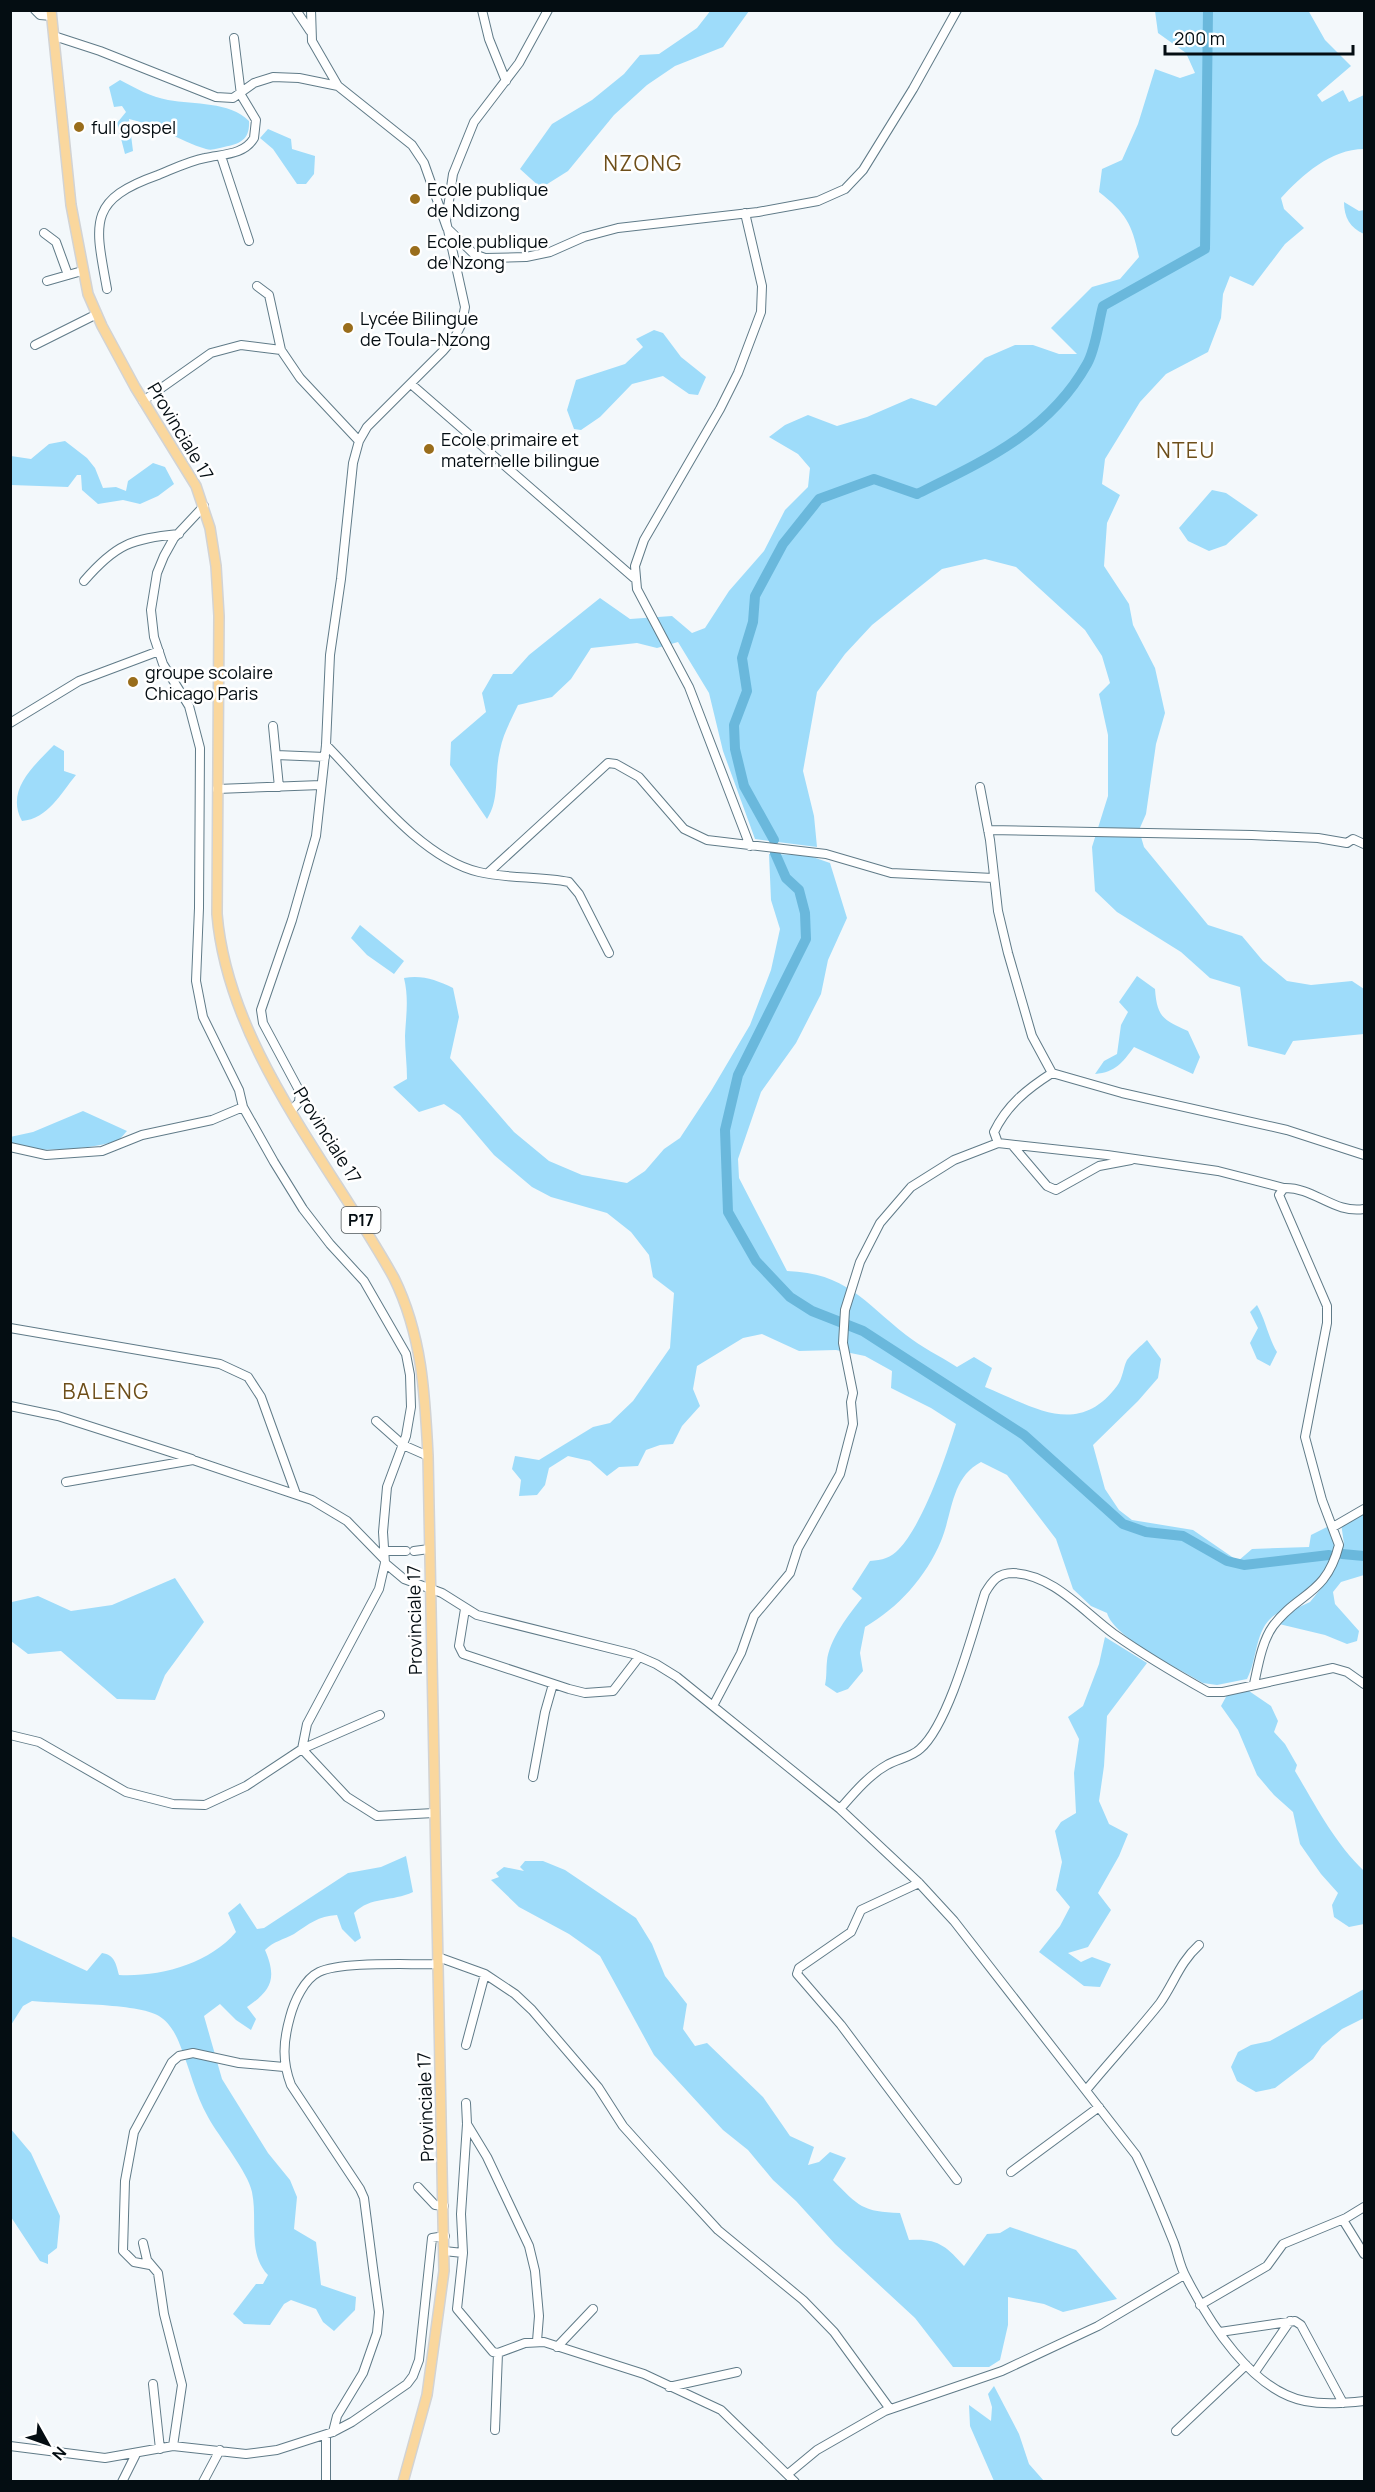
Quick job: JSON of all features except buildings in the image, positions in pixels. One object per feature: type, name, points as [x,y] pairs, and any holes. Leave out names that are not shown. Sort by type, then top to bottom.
[{"type":"main road","name":"Provinciale 17","points":[[52,13],[71,205],[82,271],[97,314],[143,400],[182,459],[204,506],[210,528],[219,591],[216,887],[221,951],[242,1018],[292,1110],[381,1254],[406,1302],[418,1344],[428,1456],[445,2236],[440,2310],[427,2395],[403,2481]]},
{"type":"street","points":[[35,10],[40,15],[52,13]]},
{"type":"street","points":[[292,1110],[300,1102],[300,1092],[263,1023],[261,1010],[312,856],[325,758],[330,655],[342,579],[353,463],[359,441],[367,427],[455,337],[462,323],[465,306],[447,228],[424,163],[412,145],[338,86],[316,51],[310,31],[296,10]]},
{"type":"street","points":[[310,31],[311,10]]},
{"type":"street","points":[[482,10],[492,48],[506,81]]},
{"type":"street","points":[[548,10],[523,56],[474,122],[462,146],[448,199],[447,228],[474,254],[505,259],[550,252],[602,231],[745,213],[818,201],[832,196],[855,180],[903,107],[957,10]]},
{"type":"street","points":[[54,36],[99,51],[216,97],[241,95],[254,84],[273,77],[299,78],[338,86]]},
{"type":"street","points":[[107,289],[101,257],[100,219],[112,196],[137,182],[204,158],[221,156],[243,149],[250,145],[254,138],[256,120],[241,95],[234,39]]},
{"type":"street","points":[[221,156],[249,241]]},
{"type":"street","points":[[745,213],[762,286],[761,312],[738,373],[720,409],[644,540],[638,554],[634,578],[641,600],[689,687],[750,846]]},
{"type":"street","points":[[44,233],[56,242],[68,275]]},
{"type":"street","points":[[47,280],[82,271]]},
{"type":"street","points":[[257,286],[269,295],[281,350],[300,378],[359,441]]},
{"type":"street","points":[[35,345],[97,314]]},
{"type":"street","points":[[143,400],[211,352],[241,345],[281,350]]},
{"type":"street","points":[[411,384],[634,578]]},
{"type":"street","points":[[204,506],[179,534],[164,556],[157,573],[151,610],[162,664],[189,706],[200,748],[200,908],[196,981],[203,1017],[239,1090],[243,1107],[303,1209],[330,1244],[364,1281],[405,1354],[410,1375],[411,1407],[403,1445],[387,1487],[384,1558],[379,1589],[308,1724],[302,1749]]},
{"type":"street","points":[[84,581],[117,548],[134,541],[179,534]]},
{"type":"street","points":[[10,723],[79,681],[159,651]]},
{"type":"street","points":[[273,726],[279,787]]},
{"type":"street","points":[[326,745],[394,815],[442,856],[464,867],[488,873],[569,882],[579,894],[609,954]]},
{"type":"street","points":[[276,755],[325,758]]},
{"type":"street","points":[[488,873],[608,763],[616,764],[639,777],[656,793],[677,821],[692,834],[707,840],[826,855],[891,873],[993,878]]},
{"type":"street","points":[[217,789],[321,785]]},
{"type":"street","points":[[980,787],[1003,932],[1032,1036],[1052,1073],[1173,1106],[1287,1130],[1328,1141],[1365,1155]]},
{"type":"street","points":[[988,830],[1252,835],[1347,843],[1353,839],[1365,844]]},
{"type":"street","points":[[998,1143],[994,1132],[1011,1104],[1021,1094],[1052,1073]]},
{"type":"street","points":[[10,1147],[46,1155],[102,1150],[142,1135],[212,1120],[243,1107]]},
{"type":"street","points":[[713,1706],[741,1653],[754,1616],[790,1573],[798,1548],[840,1474],[853,1424],[851,1402],[853,1393],[843,1343],[845,1310],[851,1287],[872,1238],[889,1210],[923,1178],[954,1160],[998,1143],[1218,1171],[1284,1188],[1296,1188],[1344,1209],[1365,1209]]},
{"type":"street","points":[[1013,1146],[1047,1186],[1056,1190],[1099,1166],[1135,1160]]},
{"type":"street","points":[[1254,1684],[1267,1637],[1273,1626],[1314,1592],[1331,1568],[1340,1545],[1316,1480],[1305,1437],[1327,1323],[1327,1306],[1279,1199],[1280,1191],[1284,1188]]},
{"type":"street","points":[[10,1328],[166,1353],[220,1364],[239,1372],[254,1384],[261,1397],[296,1494]]},
{"type":"street","points":[[10,1407],[58,1416],[296,1494],[347,1521],[404,1579],[430,1587],[465,1609],[497,1621],[639,1657],[677,1677],[840,1809],[919,1883],[954,1921],[1087,2089],[1136,2155],[1184,2275],[1200,2306],[1246,2365],[1281,2393],[1304,2401],[1342,2403],[1365,2401]]},
{"type":"street","points":[[376,1421],[403,1445],[428,1456]]},
{"type":"street","points":[[66,1482],[193,1460]]},
{"type":"street","points":[[1333,1527],[1365,1509]]},
{"type":"street","points":[[384,1558],[429,1549]]},
{"type":"street","points":[[840,1809],[873,1774],[889,1764],[916,1753],[929,1740],[955,1688],[985,1593],[991,1582],[1004,1574],[1030,1576],[1045,1583],[1113,1633],[1208,1692],[1223,1692],[1333,1668],[1347,1672],[1365,1684]]},
{"type":"street","points":[[465,1609],[459,1646],[463,1654],[585,1693],[607,1693],[618,1687],[639,1657]]},
{"type":"street","points":[[533,1778],[545,1712],[553,1684]]},
{"type":"street","points":[[10,1735],[39,1742],[126,1792],[173,1804],[205,1805],[246,1786],[302,1749],[380,1714]]},
{"type":"street","points":[[302,1749],[346,1797],[377,1816],[434,1813]]},
{"type":"street","points":[[919,1883],[861,1910],[851,1932],[798,1968],[797,1974],[841,2025],[957,2180]]},
{"type":"street","points":[[1087,2089],[1162,2000],[1176,1972],[1188,1955],[1199,1945]]},
{"type":"street","points":[[326,2481],[329,2433],[363,2373],[377,2333],[379,2312],[366,2212],[360,2189],[315,2126],[291,2085],[284,2067],[283,2052],[292,2010],[310,1979],[319,1972],[354,1966],[438,1961],[485,1974],[515,1994],[556,2036],[598,2087],[623,2126],[718,2230],[803,2300],[834,2332],[890,2409]]},
{"type":"street","points":[[466,2046],[485,1974]]},
{"type":"street","points":[[173,2446],[182,2385],[164,2314],[158,2272],[150,2265],[134,2262],[123,2251],[125,2181],[134,2132],[172,2062],[179,2056],[193,2054],[238,2063],[284,2067]]},
{"type":"street","points":[[466,2103],[467,2124],[461,2214],[463,2253],[457,2309],[488,2348],[498,2353],[525,2343],[537,2342],[615,2363],[669,2386],[721,2410],[795,2481]]},
{"type":"street","points":[[1011,2172],[1099,2107]]},
{"type":"street","points":[[467,2124],[487,2157],[529,2246],[535,2271],[539,2316],[537,2342]]},
{"type":"street","points":[[418,2187],[435,2205],[444,2206]]},
{"type":"street","points":[[1200,2306],[1260,2270],[1283,2244],[1343,2220],[1365,2207]]},
{"type":"street","points":[[1343,2220],[1365,2254]]},
{"type":"street","points":[[10,2446],[105,2458],[173,2446],[260,2453],[329,2433],[372,2409],[413,2376],[419,2361],[432,2238],[445,2236]]},
{"type":"street","points":[[144,2243],[150,2265]]},
{"type":"street","points":[[444,2251],[463,2253]]},
{"type":"street","points":[[788,2474],[817,2450],[890,2409],[1002,2371],[1098,2326],[1184,2275]]},
{"type":"street","points":[[557,2347],[593,2309]]},
{"type":"street","points":[[424,2312],[440,2310]]},
{"type":"street","points":[[1220,2332],[1290,2321],[1301,2325],[1342,2403]]},
{"type":"street","points":[[1255,2372],[1290,2321]]},
{"type":"street","points":[[495,2430],[498,2353]]},
{"type":"street","points":[[1176,2431],[1246,2365]]},
{"type":"street","points":[[669,2386],[737,2372]]},
{"type":"street","points":[[153,2384],[160,2449]]},
{"type":"street","points":[[203,2481],[220,2450]]},
{"type":"street","points":[[122,2481],[136,2454]]},
{"type":"shaded area","points":[[711,10],[749,11],[723,47],[675,66],[647,85],[614,115],[568,171],[541,188],[520,169],[552,124],[592,100],[624,74],[640,55],[659,54],[697,28]]},
{"type":"shaded area","points":[[1308,10],[1325,40],[1351,66],[1317,95],[1322,102],[1343,90],[1349,102],[1364,95],[1364,149],[1340,153],[1329,158],[1308,172],[1281,198],[1284,209],[1304,228],[1285,244],[1253,286],[1230,276],[1223,294],[1221,318],[1208,352],[1166,374],[1140,402],[1105,459],[1102,484],[1120,495],[1107,523],[1104,566],[1129,604],[1133,625],[1155,668],[1165,713],[1156,744],[1146,814],[1139,830],[1144,847],[1208,925],[1242,936],[1263,961],[1287,981],[1311,985],[1352,981],[1364,989],[1364,1034],[1293,1041],[1285,1055],[1248,1046],[1240,987],[1210,978],[1181,952],[1117,912],[1095,891],[1092,847],[1108,796],[1108,735],[1099,694],[1110,683],[1102,656],[1085,630],[1016,567],[985,559],[942,569],[872,625],[845,654],[817,692],[803,771],[814,816],[817,847],[755,839],[723,751],[709,693],[678,642],[657,648],[637,643],[591,648],[571,679],[552,697],[518,705],[501,744],[494,803],[487,819],[450,765],[451,742],[486,712],[482,693],[493,674],[512,674],[529,655],[600,598],[630,619],[672,616],[692,633],[705,628],[729,591],[764,551],[785,510],[808,487],[810,468],[798,454],[769,437],[785,425],[808,415],[837,426],[867,417],[911,398],[936,406],[985,358],[1015,345],[1033,345],[1059,354],[1077,354],[1051,328],[1092,287],[1120,279],[1139,257],[1127,220],[1116,206],[1099,192],[1102,169],[1122,160],[1138,124],[1155,69],[1180,78],[1195,73],[1186,53],[1158,33],[1155,11]]},
{"type":"shaded area","points":[[120,80],[162,99],[232,110],[249,121],[248,132],[240,142],[208,150],[129,119],[133,151],[125,154],[117,123],[126,112],[122,106],[114,107],[109,87]]},
{"type":"shaded area","points":[[268,129],[291,139],[292,149],[315,156],[314,174],[306,184],[297,184],[273,149],[260,138]]},
{"type":"shaded area","points":[[1344,202],[1359,211],[1364,210],[1364,234],[1355,229],[1349,221]]},
{"type":"shaded area","points":[[654,330],[663,333],[681,357],[706,377],[698,395],[689,394],[663,376],[632,384],[600,417],[581,430],[574,429],[567,410],[576,380],[625,364],[643,347],[636,339]]},
{"type":"shaded area","points":[[65,441],[87,458],[95,468],[103,488],[116,487],[126,491],[128,481],[153,463],[165,467],[174,484],[158,496],[140,504],[123,500],[98,504],[82,490],[81,475],[77,475],[68,487],[11,485],[11,456],[31,459],[49,444]]},
{"type":"shaded area","points":[[1212,490],[1226,493],[1258,515],[1226,545],[1209,551],[1188,541],[1179,528]]},
{"type":"shaded area","points":[[54,745],[64,751],[64,771],[76,775],[47,810],[39,816],[22,821],[18,810],[19,789],[31,770]]},
{"type":"shaded area","points":[[769,854],[807,855],[830,863],[847,918],[828,960],[821,994],[796,1043],[761,1092],[738,1159],[739,1178],[787,1271],[807,1273],[839,1283],[865,1300],[912,1339],[957,1367],[974,1357],[992,1368],[985,1387],[1021,1403],[1055,1414],[1087,1411],[1102,1402],[1119,1383],[1127,1360],[1147,1340],[1161,1359],[1158,1378],[1093,1445],[1105,1489],[1119,1510],[1132,1520],[1193,1530],[1238,1561],[1252,1549],[1309,1547],[1311,1535],[1327,1527],[1333,1531],[1337,1544],[1325,1570],[1309,1590],[1265,1625],[1247,1679],[1217,1685],[1203,1683],[1149,1652],[1122,1633],[1112,1623],[1107,1613],[1091,1606],[1073,1589],[1056,1539],[1007,1475],[981,1462],[971,1469],[958,1486],[941,1541],[919,1579],[889,1611],[865,1627],[860,1653],[863,1671],[848,1689],[837,1693],[825,1685],[831,1645],[862,1598],[852,1589],[870,1561],[893,1555],[917,1524],[933,1490],[956,1424],[931,1408],[891,1388],[892,1371],[865,1356],[836,1350],[799,1351],[762,1334],[743,1338],[697,1366],[693,1389],[700,1406],[682,1426],[673,1444],[660,1445],[646,1450],[638,1466],[619,1467],[607,1476],[590,1461],[568,1456],[549,1468],[545,1485],[537,1495],[519,1496],[521,1480],[512,1469],[515,1456],[539,1460],[593,1427],[610,1423],[633,1401],[670,1348],[674,1293],[653,1277],[649,1255],[631,1232],[607,1213],[551,1197],[532,1187],[494,1155],[460,1115],[444,1104],[419,1112],[393,1087],[407,1079],[405,1036],[407,1000],[404,978],[429,979],[453,988],[459,1017],[450,1058],[514,1132],[549,1161],[582,1175],[627,1183],[645,1171],[664,1149],[680,1138],[750,1025],[771,970],[780,929],[771,900]]},
{"type":"shaded area","points":[[360,925],[404,961],[394,974],[367,955],[351,938]]},
{"type":"shaded area","points":[[1137,976],[1155,989],[1157,1006],[1163,1016],[1188,1031],[1200,1057],[1193,1074],[1134,1047],[1118,1066],[1095,1074],[1104,1061],[1117,1054],[1121,1025],[1128,1012],[1119,1002]]},
{"type":"shaded area","points":[[83,1111],[127,1131],[116,1141],[78,1148],[49,1150],[11,1147],[10,1137],[33,1132]]},
{"type":"shaded area","points":[[1257,1305],[1277,1352],[1270,1366],[1257,1359],[1250,1343],[1258,1328],[1250,1312]]},
{"type":"shaded area","points":[[1364,1512],[1364,1575],[1341,1582],[1333,1592],[1335,1604],[1359,1631],[1357,1641],[1347,1644],[1325,1635],[1279,1624],[1297,1608],[1310,1602],[1331,1576],[1344,1544],[1341,1523]]},
{"type":"shaded area","points":[[175,1578],[204,1622],[165,1675],[155,1700],[117,1699],[61,1651],[28,1654],[11,1641],[12,1602],[38,1596],[71,1611],[112,1605]]},
{"type":"shaded area","points":[[1105,1637],[1147,1663],[1107,1716],[1099,1801],[1109,1824],[1128,1834],[1119,1856],[1098,1893],[1111,1910],[1088,1947],[1068,1953],[1081,1962],[1092,1957],[1111,1964],[1100,1987],[1084,1986],[1039,1952],[1060,1926],[1070,1907],[1056,1890],[1062,1862],[1055,1831],[1061,1822],[1076,1813],[1074,1773],[1079,1739],[1068,1717],[1083,1706],[1099,1664]]},
{"type":"shaded area","points":[[1249,1691],[1271,1706],[1278,1721],[1274,1732],[1285,1744],[1297,1765],[1295,1771],[1335,1836],[1364,1871],[1364,1924],[1349,1927],[1334,1917],[1332,1905],[1338,1893],[1300,1844],[1293,1812],[1257,1775],[1238,1730],[1221,1706],[1227,1695]]},
{"type":"shaded area","points":[[406,1856],[413,1892],[367,1904],[354,1913],[361,1938],[355,1942],[342,1929],[337,1915],[314,1921],[265,1950],[271,1968],[270,1983],[262,1995],[247,2007],[256,2019],[251,2030],[236,2020],[220,2004],[204,2016],[222,2079],[268,2153],[290,2180],[297,2197],[294,2229],[316,2242],[321,2285],[356,2297],[355,2310],[334,2331],[323,2322],[316,2309],[291,2300],[284,2304],[270,2325],[244,2324],[233,2314],[256,2284],[263,2284],[268,2275],[257,2256],[255,2246],[252,2192],[233,2154],[203,2108],[174,2033],[163,2019],[149,2012],[117,2006],[32,2001],[23,2006],[11,2025],[11,1936],[87,1971],[102,1953],[112,1958],[119,1975],[167,1971],[198,1960],[225,1943],[236,1932],[228,1913],[240,1903],[257,1929],[264,1928],[348,1873],[381,1867]]},
{"type":"shaded area","points":[[525,1861],[543,1861],[565,1870],[636,1918],[652,1944],[665,1976],[687,2004],[683,2029],[695,2046],[707,2043],[763,2097],[790,2136],[814,2147],[808,2165],[819,2162],[830,2152],[846,2158],[833,2180],[855,2202],[877,2211],[900,2213],[909,2240],[927,2240],[941,2245],[964,2266],[987,2234],[1000,2233],[1010,2227],[1076,2250],[1117,2299],[1063,2312],[1044,2304],[1008,2297],[1008,2325],[1000,2360],[989,2367],[953,2367],[915,2318],[835,2244],[796,2201],[773,2180],[748,2150],[723,2130],[654,2055],[600,1956],[569,1934],[519,1907],[491,1880],[499,1877],[496,1873],[504,1867],[524,1871],[520,1867]]},
{"type":"shaded area","points":[[1364,1989],[1364,2018],[1342,2029],[1322,2046],[1313,2059],[1275,2088],[1256,2092],[1237,2081],[1231,2067],[1238,2052],[1251,2045],[1270,2041]]},
{"type":"shaded area","points":[[10,2128],[31,2153],[60,2216],[57,2248],[48,2255],[48,2264],[40,2261],[11,2217]]},
{"type":"shaded area","points":[[994,2386],[1019,2434],[1029,2464],[1044,2481],[994,2481],[970,2426],[969,2405],[991,2421],[992,2407],[988,2394]]},
{"type":"waterway","points":[[774,840],[744,786],[735,749],[734,725],[747,691],[742,658],[753,622],[755,596],[783,544],[819,499],[874,479],[917,494],[1013,442],[1054,408],[1072,388],[1090,358],[1103,306],[1205,249],[1208,10]]},
{"type":"waterway","points":[[775,853],[786,878],[799,890],[805,913],[806,939],[738,1075],[725,1130],[728,1212],[756,1261],[790,1297],[812,1311],[863,1331],[1024,1435],[1123,1524],[1146,1532],[1183,1536],[1227,1561],[1244,1565],[1329,1555]]},
{"type":"waterway","points":[[1342,1554],[1364,1556]]},
{"type":"place","name":"full gospel","points":[[79,127]]},
{"type":"place","name":"Ecole publique de Ndizong","points":[[415,199]]},
{"type":"place","name":"Ecole publique de Nzong","points":[[415,251]]},
{"type":"place","name":"Lycée Bilingue de Toula-Nzong","points":[[348,328]]},
{"type":"place","name":"Ecole primaire et maternelle bilingue","points":[[429,449]]},
{"type":"place","name":"groupe scolaire Chicago Paris","points":[[133,682]]},
{"type":"district","name":"NZONG","points":[[643,163]]},
{"type":"district","name":"NTEU","points":[[1186,450]]},
{"type":"district","name":"BALENG","points":[[106,1391]]}]
